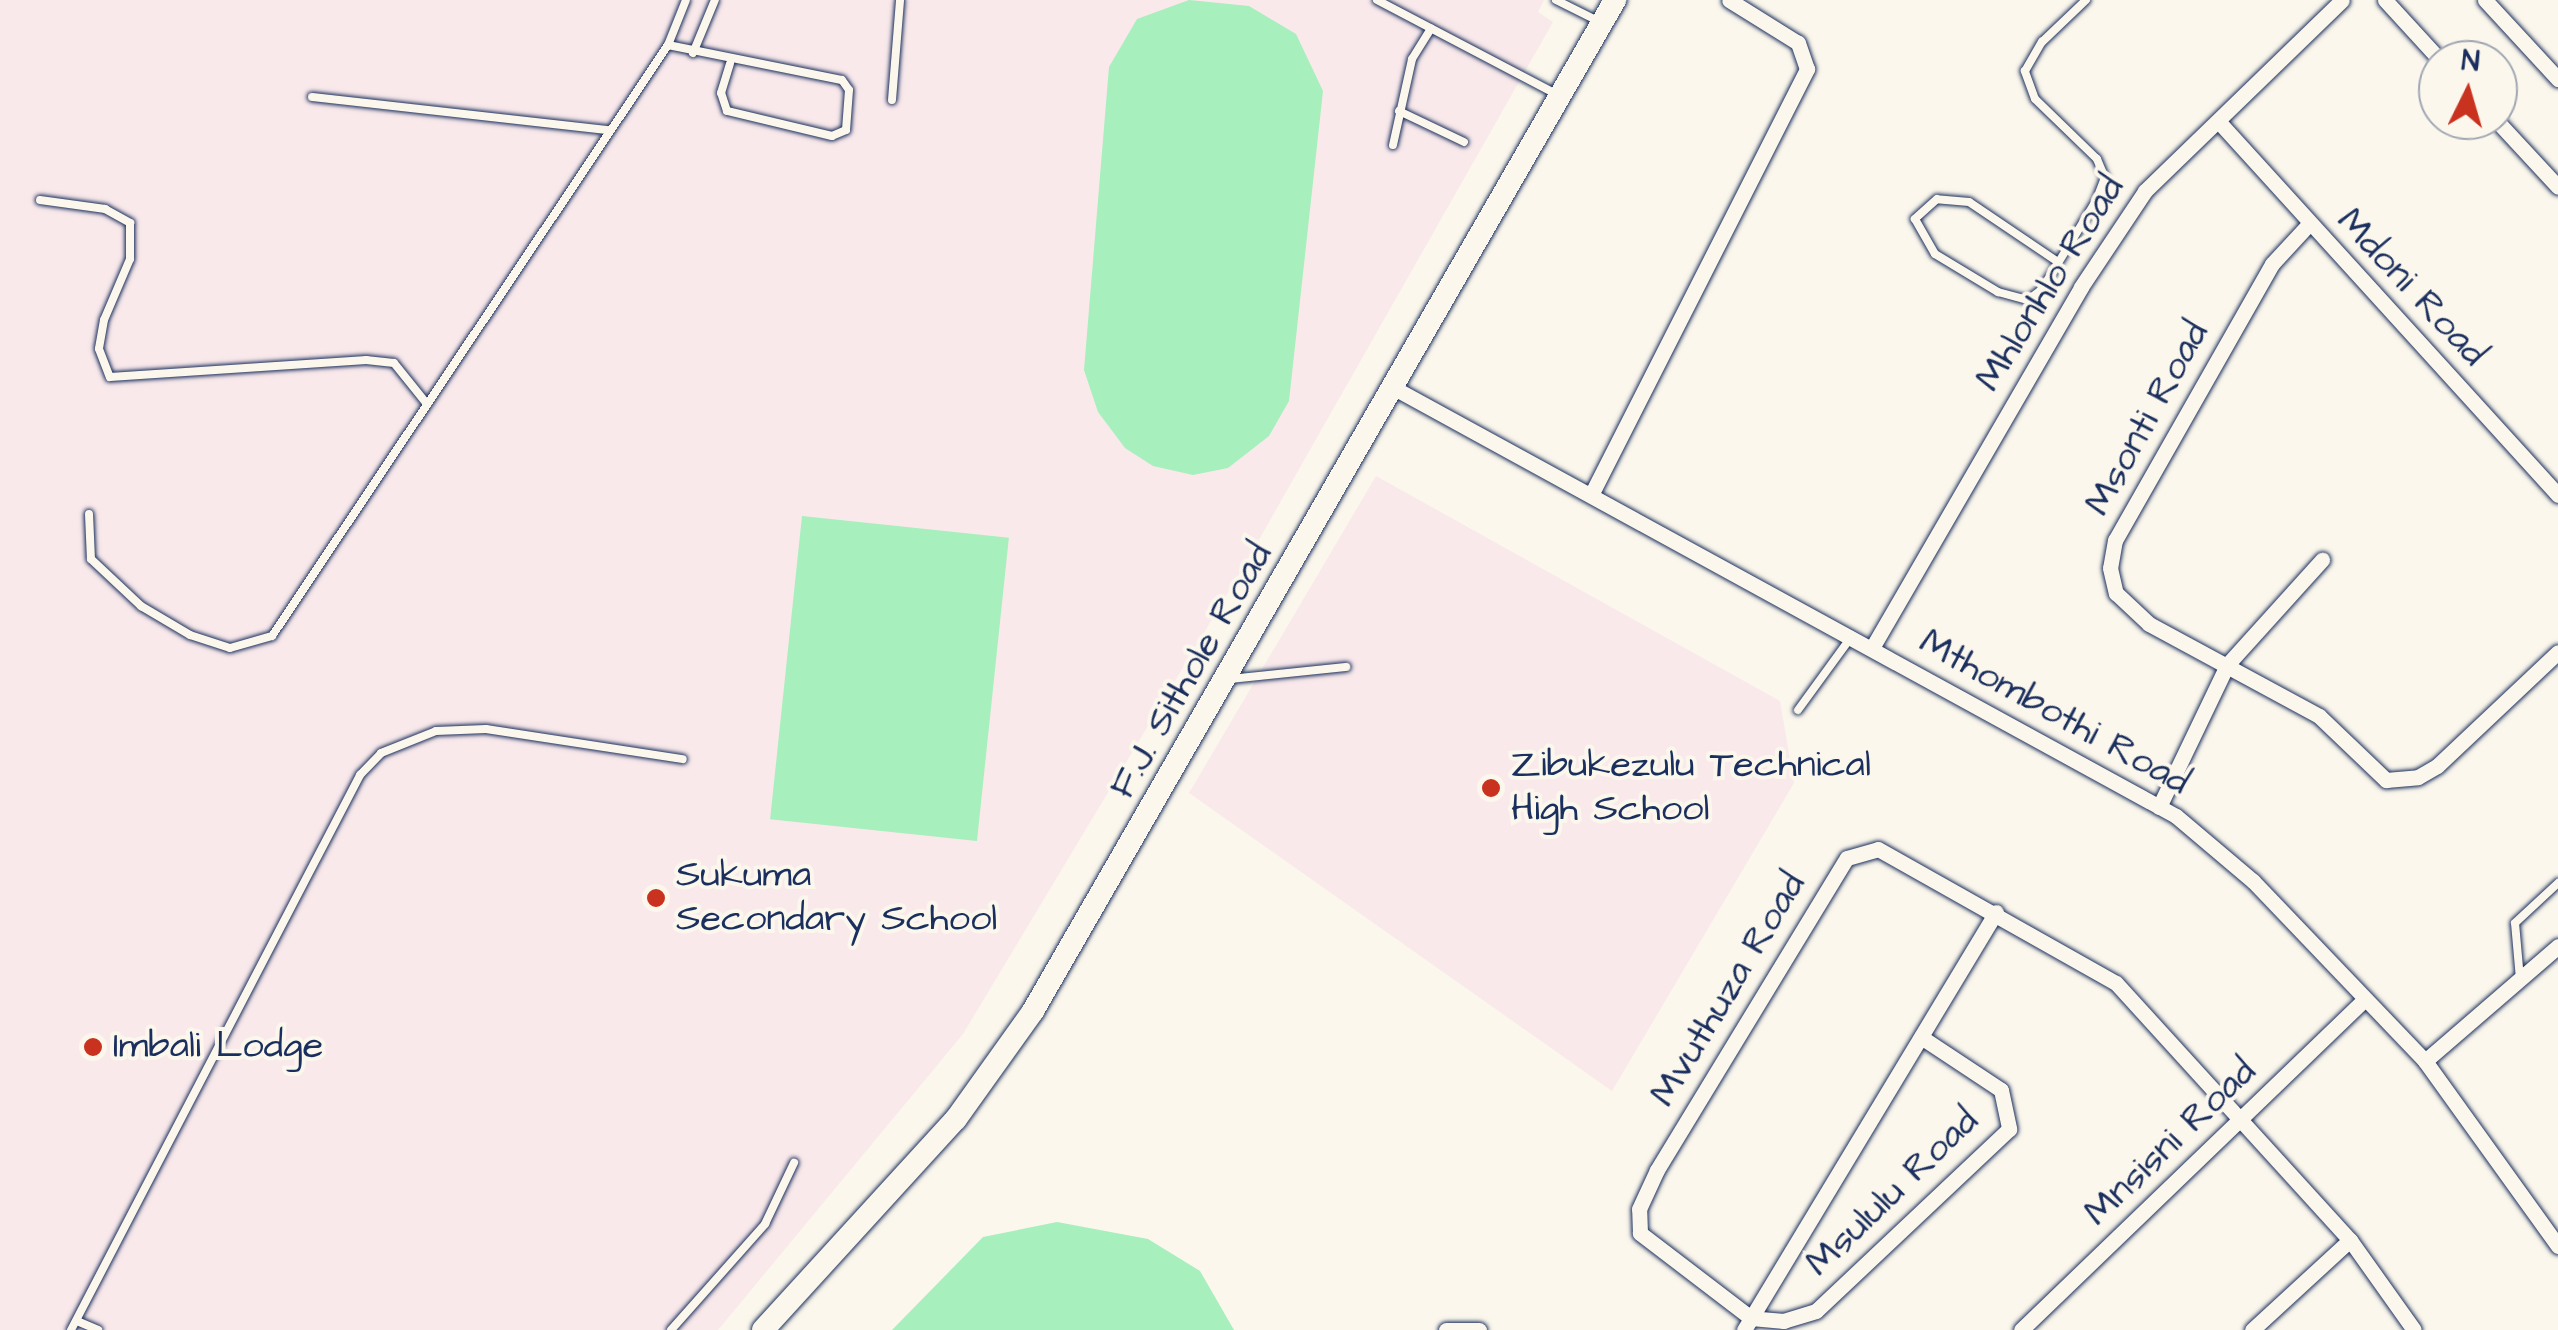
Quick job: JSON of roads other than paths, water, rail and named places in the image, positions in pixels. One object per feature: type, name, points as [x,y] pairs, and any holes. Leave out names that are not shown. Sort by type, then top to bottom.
[{"type":"street","name":"F.J. Sithole Road","points":[[763,1330],[888,1197],[994,1071],[1229,679],[1616,0]]},
{"type":"street","points":[[1591,495],[1807,69],[1798,44],[1729,0]]},
{"type":"street","name":"Mhlonhlo Road","points":[[1872,648],[2123,223],[2154,179],[2219,122],[2342,0]]},
{"type":"street","points":[[2385,0],[2422,40]]},
{"type":"street","points":[[2485,0],[2558,79]]},
{"type":"street","name":"Mdoni Road","points":[[2219,122],[2558,494]]},
{"type":"street","points":[[2515,140],[2558,187]]},
{"type":"street","name":"Msonti Road","points":[[2308,224],[2272,264],[2112,554],[2116,593],[2127,609],[2319,716],[2367,768],[2403,781],[2437,766],[2557,656]]},
{"type":"street","name":"Mthombothi Road","points":[[1394,388],[2159,807],[2253,881],[2425,1061],[2558,1246]]},
{"type":"street","points":[[2159,807],[2227,665],[2322,560]]},
{"type":"street","name":"Mvuthuza Road","points":[[1748,1324],[1640,1233],[1639,1209],[1658,1170],[1848,858],[1878,849],[1895,854],[2116,983],[2245,1119],[2350,1240],[2414,1330]]},
{"type":"street","name":"Msululu Road","points":[[1748,1324],[1996,912]]},
{"type":"street","points":[[2425,1061],[2558,946]]},
{"type":"street","name":"Mnsisni Road","points":[[2021,1330],[2245,1119],[2364,1000]]},
{"type":"street","name":"Msululu Road","points":[[1748,1324],[1795,1320],[1827,1303],[2009,1129],[2001,1090],[1921,1037]]},
{"type":"street","points":[[2252,1330],[2350,1240]]},
{"type":"street","points":[[1446,1330],[1479,1330]]},
{"type":"lane","points":[[89,514],[90,558],[141,606],[190,635],[247,648],[272,636],[607,130],[668,45],[686,0]]},
{"type":"lane","points":[[693,52],[715,0]]},
{"type":"lane","points":[[892,100],[900,0]]},
{"type":"lane","points":[[1377,0],[1560,96]]},
{"type":"lane","points":[[1556,0],[1602,24]]},
{"type":"lane","points":[[2058,262],[1969,202],[1937,199],[1915,219],[1935,254],[2017,299],[2034,297],[2058,262],[2103,189],[2104,169],[2036,99],[2025,71],[2042,42],[2086,0]]},
{"type":"lane","points":[[1392,144],[1412,59],[1431,28]]},
{"type":"lane","points":[[668,45],[730,63],[842,80],[849,90],[846,130],[832,136],[727,110],[720,93],[730,63]]},
{"type":"lane","points":[[312,98],[607,130]]},
{"type":"lane","points":[[1400,112],[1464,142]]},
{"type":"lane","points":[[40,200],[104,209],[130,222],[130,258],[104,320],[99,348],[110,377],[366,360],[394,363],[427,404]]},
{"type":"lane","points":[[1798,710],[1852,636]]},
{"type":"lane","points":[[1229,679],[1346,667]]},
{"type":"lane","points":[[70,1330],[360,775],[381,752],[436,731],[486,730],[683,759]]},
{"type":"lane","points":[[2520,979],[2514,922],[2558,883]]},
{"type":"lane","points":[[671,1330],[765,1224],[794,1163]]},
{"type":"lane","points":[[77,1320],[98,1330]]},
{"type":"place","name":"Zibukezulu Technical High School","points":[[1491,788]]},
{"type":"place","name":"Sukuma Secondary School","points":[[656,898]]},
{"type":"place","name":"Imbali Lodge","points":[[93,1047]]}]
